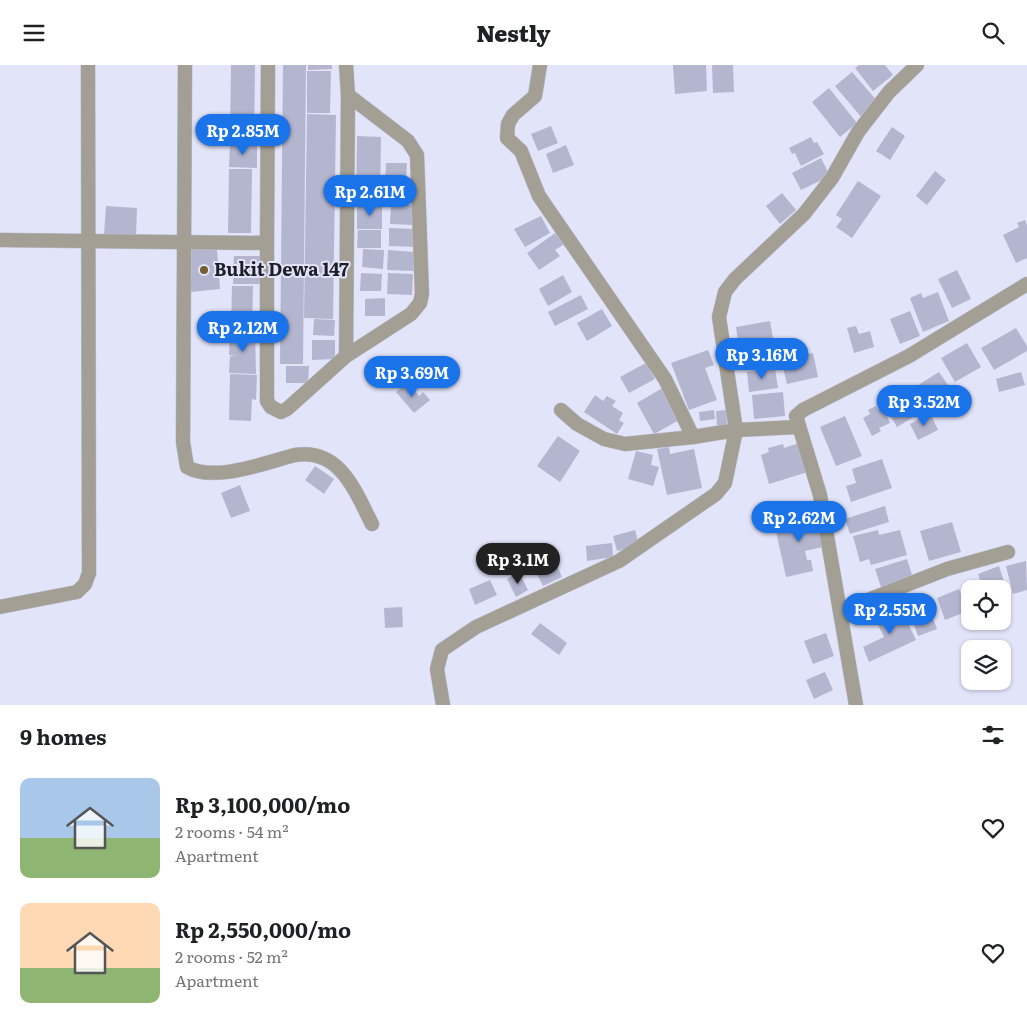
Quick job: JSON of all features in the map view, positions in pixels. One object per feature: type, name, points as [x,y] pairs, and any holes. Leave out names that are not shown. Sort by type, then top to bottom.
[{"type":"street","points":[[0,607],[77,592],[85,585],[89,573],[88,65]]},
{"type":"street","points":[[185,65],[183,442],[188,467],[198,473],[216,474],[296,455],[308,453],[319,455],[332,462],[348,478],[372,524]]},
{"type":"street","points":[[268,65],[267,401],[271,407],[281,412],[287,409],[346,356],[411,314],[420,303],[422,294],[417,155],[408,141],[348,95]]},
{"type":"street","points":[[346,65],[348,95],[346,356]]},
{"type":"street","points":[[540,65],[535,97],[513,115],[508,125],[508,138],[521,151],[539,197],[665,379],[693,437]]},
{"type":"street","points":[[443,705],[437,669],[442,650],[476,627],[619,561],[716,493],[725,483],[736,430],[718,317],[725,292],[734,279],[804,214],[832,178],[858,132],[889,92],[917,65]]},
{"type":"street","points":[[0,240],[267,243]]},
{"type":"street","points":[[856,705],[820,495],[796,416],[803,409],[909,356],[1027,284]]},
{"type":"street","points":[[560,410],[577,424],[604,439],[625,444],[693,437],[736,430],[798,427]]},
{"type":"street","points":[[840,611],[947,569],[1008,552]]},
{"type":"building","points":[[231,65],[255,65],[254,143],[230,143]]},
{"type":"building","points":[[283,65],[306,65],[303,364],[280,364]]},
{"type":"building","points":[[308,65],[332,65],[332,69],[308,70]]},
{"type":"building","points":[[673,65],[706,65],[707,91],[675,94]]},
{"type":"building","points":[[712,65],[733,65],[734,92],[713,93]]},
{"type":"building","points":[[859,65],[885,65],[893,75],[873,91],[855,68]]},
{"type":"building","points":[[307,71],[331,71],[330,113],[307,113]]},
{"type":"building","points":[[852,72],[879,103],[862,118],[835,86]]},
{"type":"building","points":[[829,88],[857,123],[840,137],[812,102]]},
{"type":"building","points":[[307,114],[336,115],[333,319],[304,318]]},
{"type":"building","points":[[551,126],[558,143],[538,151],[531,134]]},
{"type":"building","points":[[892,127],[905,136],[890,160],[876,151]]},
{"type":"building","points":[[357,136],[381,137],[380,203],[356,203]]},
{"type":"building","points":[[811,137],[814,143],[817,142],[824,154],[801,166],[795,153],[792,154],[789,148]]},
{"type":"building","points":[[230,145],[257,145],[257,168],[229,167]]},
{"type":"building","points":[[566,145],[574,165],[553,173],[546,154]]},
{"type":"building","points":[[821,158],[830,176],[801,190],[792,173]]},
{"type":"building","points":[[386,163],[407,163],[406,182],[385,181]]},
{"type":"building","points":[[229,169],[252,169],[251,233],[228,233]]},
{"type":"building","points":[[935,171],[946,180],[927,205],[916,196]]},
{"type":"building","points":[[858,181],[881,196],[852,238],[836,227],[842,219],[836,215]]},
{"type":"building","points":[[385,184],[407,184],[407,203],[385,203]]},
{"type":"building","points":[[782,193],[796,210],[780,224],[766,206]]},
{"type":"building","points":[[357,204],[382,204],[382,229],[357,229]]},
{"type":"building","points":[[391,205],[415,205],[414,225],[390,224]]},
{"type":"building","points":[[106,206],[137,208],[136,236],[104,235]]},
{"type":"building","points":[[541,216],[550,233],[525,247],[514,229]]},
{"type":"building","points":[[1025,220],[1027,225],[1027,258],[1016,263],[1003,235],[1019,227],[1017,223]]},
{"type":"building","points":[[389,228],[416,229],[416,247],[389,246]]},
{"type":"building","points":[[358,230],[381,230],[381,248],[357,248]]},
{"type":"building","points":[[558,231],[566,243],[555,250],[560,256],[539,270],[527,253]]},
{"type":"building","name":"Bukit Dewa 147","points":[[188,249],[217,250],[220,289],[191,292]]},
{"type":"building","points":[[363,249],[384,250],[383,269],[362,267]]},
{"type":"building","points":[[388,250],[415,252],[414,271],[387,270]]},
{"type":"building","points":[[234,256],[260,256],[260,284],[233,284]]},
{"type":"building","points":[[957,270],[971,299],[952,308],[938,279]]},
{"type":"building","points":[[361,273],[382,274],[381,291],[360,291]]},
{"type":"building","points":[[388,273],[413,274],[412,295],[387,294]]},
{"type":"building","points":[[563,275],[572,292],[548,306],[539,289]]},
{"type":"building","points":[[232,286],[253,286],[252,330],[231,330]]},
{"type":"building","points":[[938,292],[949,321],[923,332],[910,298],[921,293],[923,298]]},
{"type":"building","points":[[581,295],[588,309],[555,326],[548,312]]},
{"type":"building","points":[[385,298],[385,316],[365,316],[365,299]]},
{"type":"building","points":[[602,309],[612,326],[587,341],[577,323]]},
{"type":"building","points":[[910,311],[920,336],[900,344],[890,319]]},
{"type":"building","points":[[314,319],[335,320],[334,336],[313,335]]},
{"type":"building","points":[[770,321],[774,344],[739,349],[736,327]]},
{"type":"building","points":[[856,326],[859,334],[870,331],[874,347],[854,353],[847,328]]},
{"type":"building","points":[[1016,328],[1027,346],[1027,351],[994,370],[981,348]]},
{"type":"building","points":[[230,332],[255,332],[256,374],[229,373],[230,356],[236,355],[229,355]]},
{"type":"building","points":[[312,340],[335,340],[335,359],[312,360]]},
{"type":"building","points":[[967,343],[981,367],[955,382],[941,358]]},
{"type":"building","points":[[708,350],[714,365],[705,368],[717,400],[689,410],[671,363]]},
{"type":"building","points":[[802,350],[803,355],[813,353],[818,377],[787,384],[780,356]]},
{"type":"building","points":[[646,363],[655,379],[629,393],[620,377]]},
{"type":"building","points":[[286,366],[309,366],[308,383],[286,383]]},
{"type":"building","points":[[775,368],[778,388],[749,392],[747,372]]},
{"type":"building","points":[[939,372],[954,394],[932,409],[917,386]]},
{"type":"building","points":[[1021,372],[1025,385],[999,392],[996,379]]},
{"type":"building","points":[[230,374],[257,375],[256,400],[252,399],[251,421],[229,420]]},
{"type":"building","points":[[408,382],[419,396],[423,392],[430,400],[414,413],[396,392]]},
{"type":"building","points":[[664,387],[681,419],[654,434],[637,403]]},
{"type":"building","points":[[907,389],[920,413],[897,427],[883,403]]},
{"type":"building","points":[[783,392],[785,416],[754,419],[752,395]]},
{"type":"building","points":[[595,395],[603,401],[607,396],[616,401],[612,406],[623,413],[619,420],[624,423],[617,434],[584,412]]},
{"type":"building","points":[[876,406],[878,410],[883,408],[890,423],[879,428],[881,431],[872,436],[863,418],[870,414],[868,410]]},
{"type":"building","points":[[714,410],[715,419],[700,421],[699,412]]},
{"type":"building","points":[[726,410],[727,425],[717,426],[716,411]]},
{"type":"building","points":[[930,413],[938,430],[918,440],[910,424]]},
{"type":"building","points":[[845,416],[862,456],[836,466],[820,427]]},
{"type":"building","points":[[558,436],[580,451],[560,482],[537,466]]},
{"type":"building","points":[[799,443],[808,472],[769,484],[761,455],[769,452],[768,448],[783,444],[784,448]]},
{"type":"building","points":[[669,447],[670,454],[694,449],[702,488],[667,495],[657,449]]},
{"type":"building","points":[[636,451],[653,455],[651,465],[659,467],[653,486],[628,479]]},
{"type":"building","points":[[882,459],[892,488],[851,502],[846,486],[856,483],[852,469]]},
{"type":"building","points":[[315,466],[334,479],[324,494],[305,480]]},
{"type":"building","points":[[240,485],[250,511],[231,518],[221,493]]},
{"type":"building","points":[[885,506],[889,522],[850,534],[845,519]]},
{"type":"building","points":[[814,513],[817,529],[822,528],[827,546],[805,551],[807,560],[811,560],[813,571],[786,577],[774,522]]},
{"type":"building","points":[[952,522],[961,552],[929,561],[920,531]]},
{"type":"building","points":[[635,530],[639,545],[617,551],[613,536]]},
{"type":"building","points":[[878,530],[879,535],[900,530],[907,555],[871,565],[869,559],[860,562],[853,536]]},
{"type":"building","points":[[612,543],[613,557],[587,561],[586,546]]},
{"type":"building","points":[[551,552],[562,577],[543,586],[531,562]]},
{"type":"building","points":[[907,559],[914,581],[882,590],[875,569]]},
{"type":"building","points":[[1026,561],[1027,590],[1013,594],[1006,566]]},
{"type":"building","points":[[999,566],[1004,580],[980,580],[978,574]]},
{"type":"building","points":[[519,572],[528,590],[516,597],[507,579]]},
{"type":"building","points":[[490,580],[497,595],[475,605],[469,589]]},
{"type":"building","points":[[959,589],[961,594],[961,614],[945,620],[937,598]]},
{"type":"building","points":[[925,598],[937,629],[918,636],[907,605]]},
{"type":"building","points":[[402,607],[403,627],[385,628],[384,608]]},
{"type":"building","points":[[900,607],[916,640],[869,662],[863,647],[884,637],[875,619]]},
{"type":"building","points":[[540,623],[567,643],[559,655],[531,634]]},
{"type":"building","points":[[826,633],[834,656],[813,664],[804,641]]},
{"type":"building","points":[[825,672],[833,690],[814,699],[806,680]]},
{"type":"place","name":"Bukit Dewa 147","points":[[204,270]]}]
